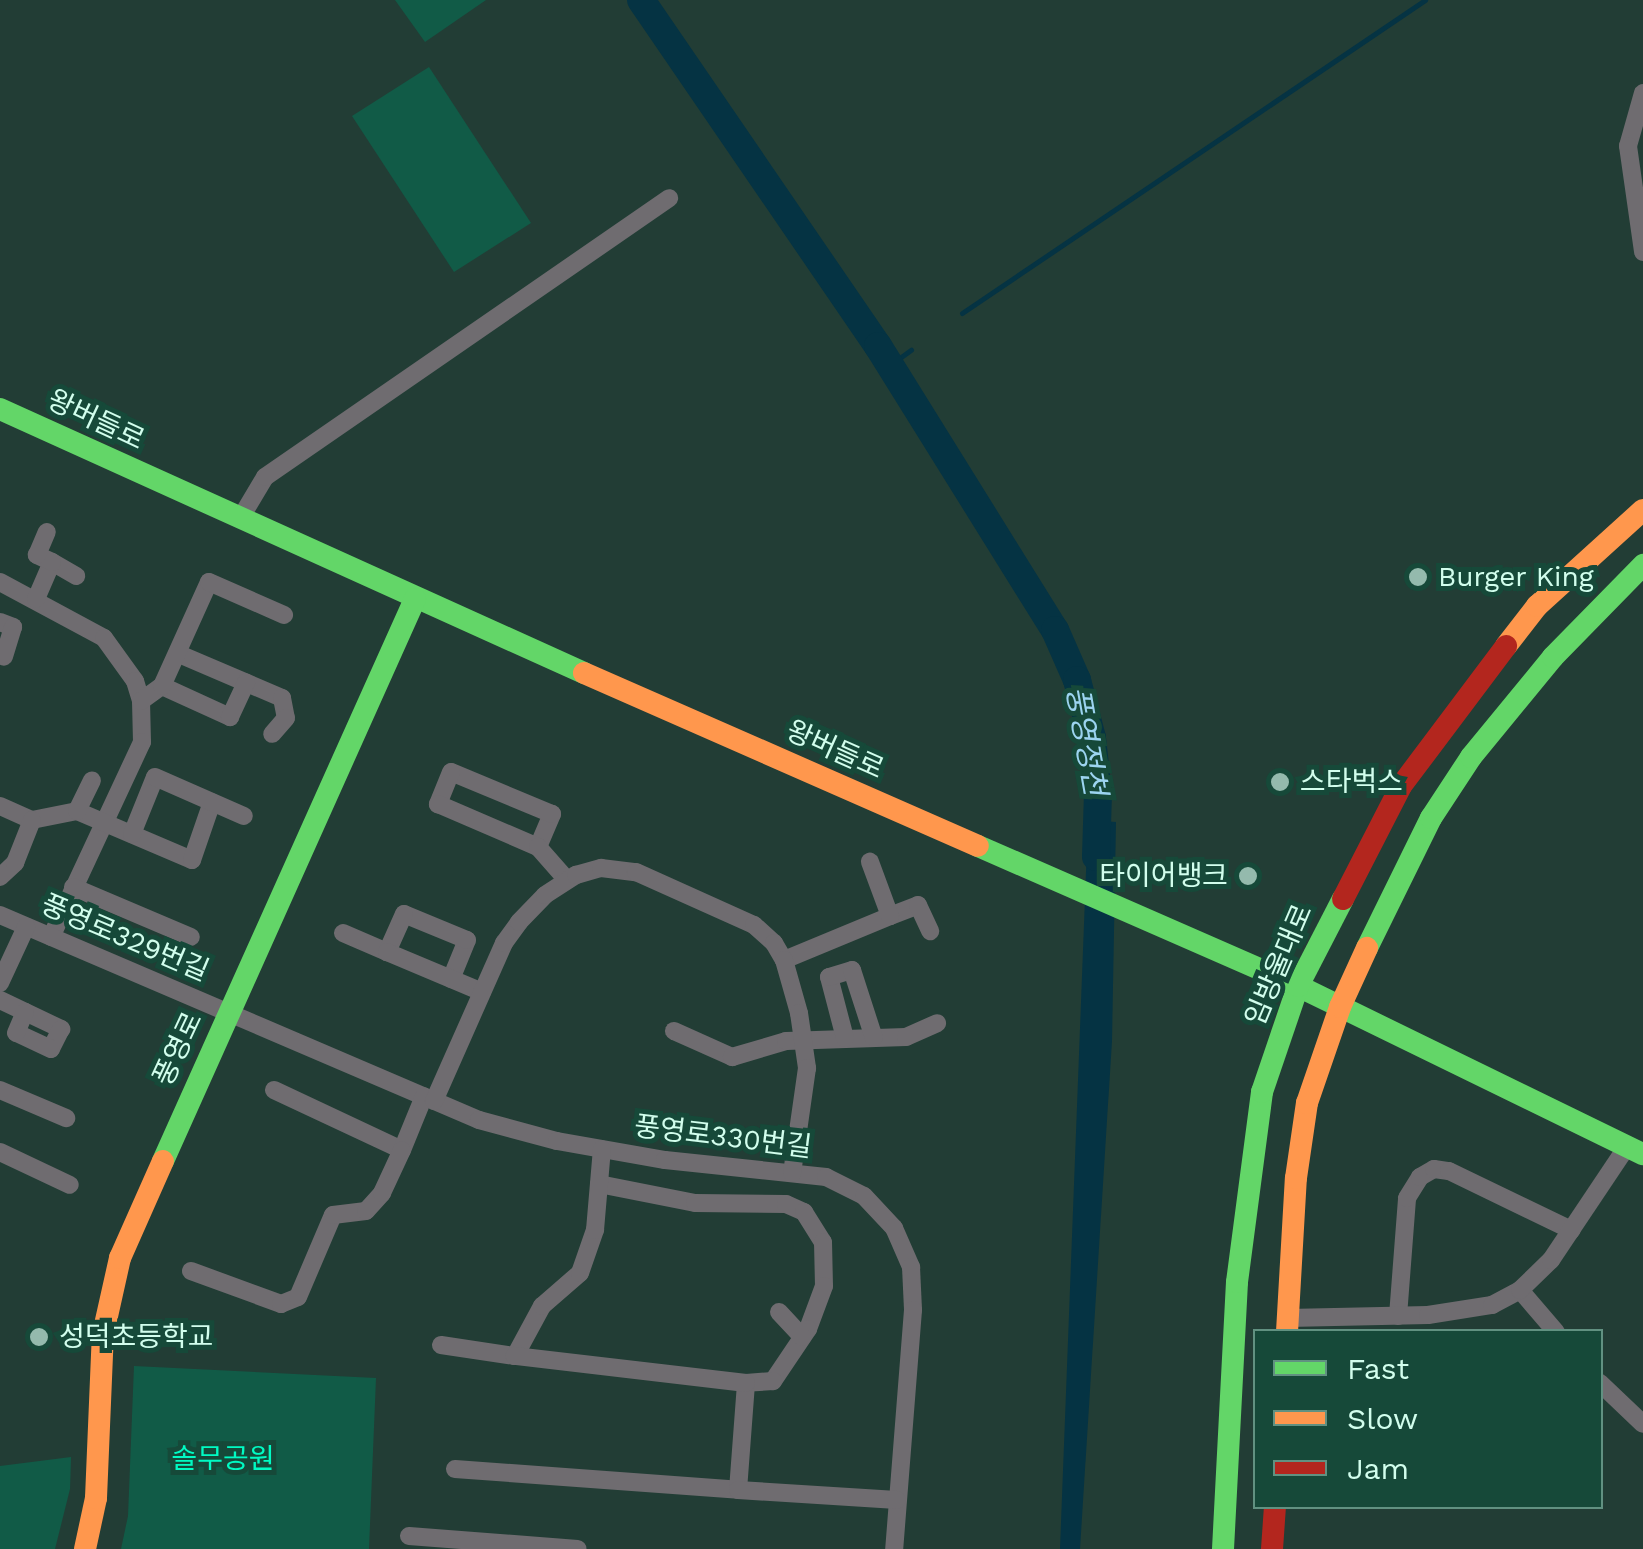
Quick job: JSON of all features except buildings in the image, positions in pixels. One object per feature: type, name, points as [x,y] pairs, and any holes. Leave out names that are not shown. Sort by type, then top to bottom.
[{"type":"main road","name":"왕버들로","points":[[0,409],[414,598],[1298,986],[1636,1150]]},
{"type":"main road","name":"임방울대로","points":[[1223,1549],[1238,1282],[1250,1161],[1262,1092],[1298,986],[1401,786],[1442,726],[1537,606],[1643,510]]},
{"type":"main road","points":[[1287,1324],[1296,1178],[1307,1103],[1340,1006],[1402,873],[1472,757],[1553,657],[1643,566]]},
{"type":"main road","name":"풍영로","points":[[86,1549],[96,1498],[103,1334],[120,1258],[414,598]]},
{"type":"main road","points":[[1272,1549],[1275,1509]]},
{"type":"street","points":[[1643,93],[1628,146],[1643,252]]},
{"type":"street","points":[[240,519],[265,477],[669,198]]},
{"type":"street","points":[[47,532],[37,555],[76,576]]},
{"type":"street","points":[[36,600],[52,562]]},
{"type":"street","points":[[0,582],[104,638],[125,663],[141,701],[142,742],[51,937]]},
{"type":"street","points":[[141,701],[162,686],[180,654],[208,582],[284,615]]},
{"type":"street","points":[[0,622],[13,628],[4,657]]},
{"type":"street","points":[[180,654],[282,698],[286,718],[272,734]]},
{"type":"street","points":[[162,686],[230,717],[246,682]]},
{"type":"street","points":[[538,847],[552,814],[451,772],[438,804],[538,847],[567,880]]},
{"type":"street","points":[[132,834],[155,777],[244,816]]},
{"type":"street","points":[[78,811],[92,780]]},
{"type":"street","points":[[0,806],[32,820],[78,811],[192,860],[212,802]]},
{"type":"street","points":[[0,878],[14,862],[32,820]]},
{"type":"street","points":[[870,862],[890,916]]},
{"type":"street","points":[[192,1270],[281,1304],[298,1297],[333,1215],[366,1212],[382,1193],[504,943],[519,922],[567,880],[601,868],[636,872],[754,925],[774,942],[784,960],[807,1068],[792,1172]]},
{"type":"street","points":[[72,887],[190,937]]},
{"type":"street","points":[[784,960],[918,906],[930,931]]},
{"type":"street","points":[[387,952],[404,914],[467,940],[451,979]]},
{"type":"street","name":"풍영로329번길","points":[[0,915],[229,1012]]},
{"type":"street","points":[[0,983],[26,927]]},
{"type":"street","points":[[342,933],[482,992]]},
{"type":"street","points":[[845,1038],[829,977],[852,970],[874,1038]]},
{"type":"street","points":[[0,1000],[26,1012]]},
{"type":"street","name":"풍영로330번길","points":[[229,1012],[512,1130],[665,1160],[826,1177],[864,1196],[894,1228],[910,1268],[913,1310],[894,1549]]},
{"type":"street","points":[[674,1031],[732,1057],[803,1040],[906,1037],[937,1023]]},
{"type":"street","points":[[0,1090],[66,1118]]},
{"type":"street","points":[[274,1090],[402,1150]]},
{"type":"street","points":[[515,1356],[519,1341],[542,1306],[580,1272],[595,1230],[602,1149]]},
{"type":"street","points":[[1287,1324],[1464,1312],[1492,1305],[1520,1290],[1551,1260],[1636,1150]]},
{"type":"street","points":[[0,1152],[70,1185]]},
{"type":"street","points":[[1398,1316],[1408,1198],[1420,1177],[1434,1169],[1448,1171],[1571,1230]]},
{"type":"street","points":[[440,1346],[746,1383],[773,1381],[802,1337],[824,1286],[823,1242],[804,1212],[786,1204],[695,1204],[599,1184]]},
{"type":"street","points":[[1520,1290],[1553,1329]]},
{"type":"street","points":[[779,1312],[802,1337]]},
{"type":"street","points":[[738,1490],[746,1383]]},
{"type":"street","points":[[1603,1386],[1643,1424]]},
{"type":"street","points":[[455,1469],[898,1500]]},
{"type":"street","points":[[410,1536],[578,1549]]},
{"type":"green space","points":[[395,0],[486,0],[425,42]]},
{"type":"green space","points":[[429,67],[531,223],[454,272],[352,116]]},
{"type":"green space","name":"솔무공원","points":[[134,1366],[376,1378],[369,1549],[121,1549],[128,1516]]},
{"type":"green space","points":[[71,1457],[70,1489],[55,1549],[0,1549],[0,1466]]},
{"type":"water","name":"풍영정천","points":[[1088,820],[1116,822],[1112,1041],[1080,1549],[1060,1549]]},
{"type":"waterway","name":"풍영정천","points":[[641,0],[878,346],[1055,630],[1077,680],[1092,738],[1098,793],[1096,857]]},
{"type":"waterway","points":[[962,313],[1425,0]]},
{"type":"waterway","points":[[890,365],[911,350]]},
{"type":"traffic: fast","points":[[0,409],[584,673]]},
{"type":"traffic: fast","points":[[1367,948],[1431,818],[1471,757],[1553,657],[1643,565]]},
{"type":"traffic: fast","points":[[163,1161],[415,599]]},
{"type":"traffic: fast","points":[[978,846],[1298,986],[1643,1154]]},
{"type":"traffic: fast","points":[[1223,1549],[1237,1282],[1262,1092],[1298,986],[1343,899]]},
{"type":"traffic: slow","points":[[1506,646],[1537,606],[1643,510]]},
{"type":"traffic: slow","points":[[584,673],[978,846]]},
{"type":"traffic: slow","points":[[1287,1329],[1296,1178],[1307,1103],[1340,1007],[1367,948]]},
{"type":"traffic: slow","points":[[85,1549],[96,1498],[103,1334],[120,1258],[163,1161]]},
{"type":"traffic: jam","points":[[1343,899],[1401,786],[1506,646]]},
{"type":"traffic: jam","points":[[1272,1549],[1275,1509]]},
{"type":"place","name":"Burger King","points":[[1418,577]]},
{"type":"place","name":"스타벅스","points":[[1280,782]]},
{"type":"place","name":"타이어뱅크","points":[[1248,876]]},
{"type":"place","name":"성덕초등학교","points":[[39,1337]]}]
